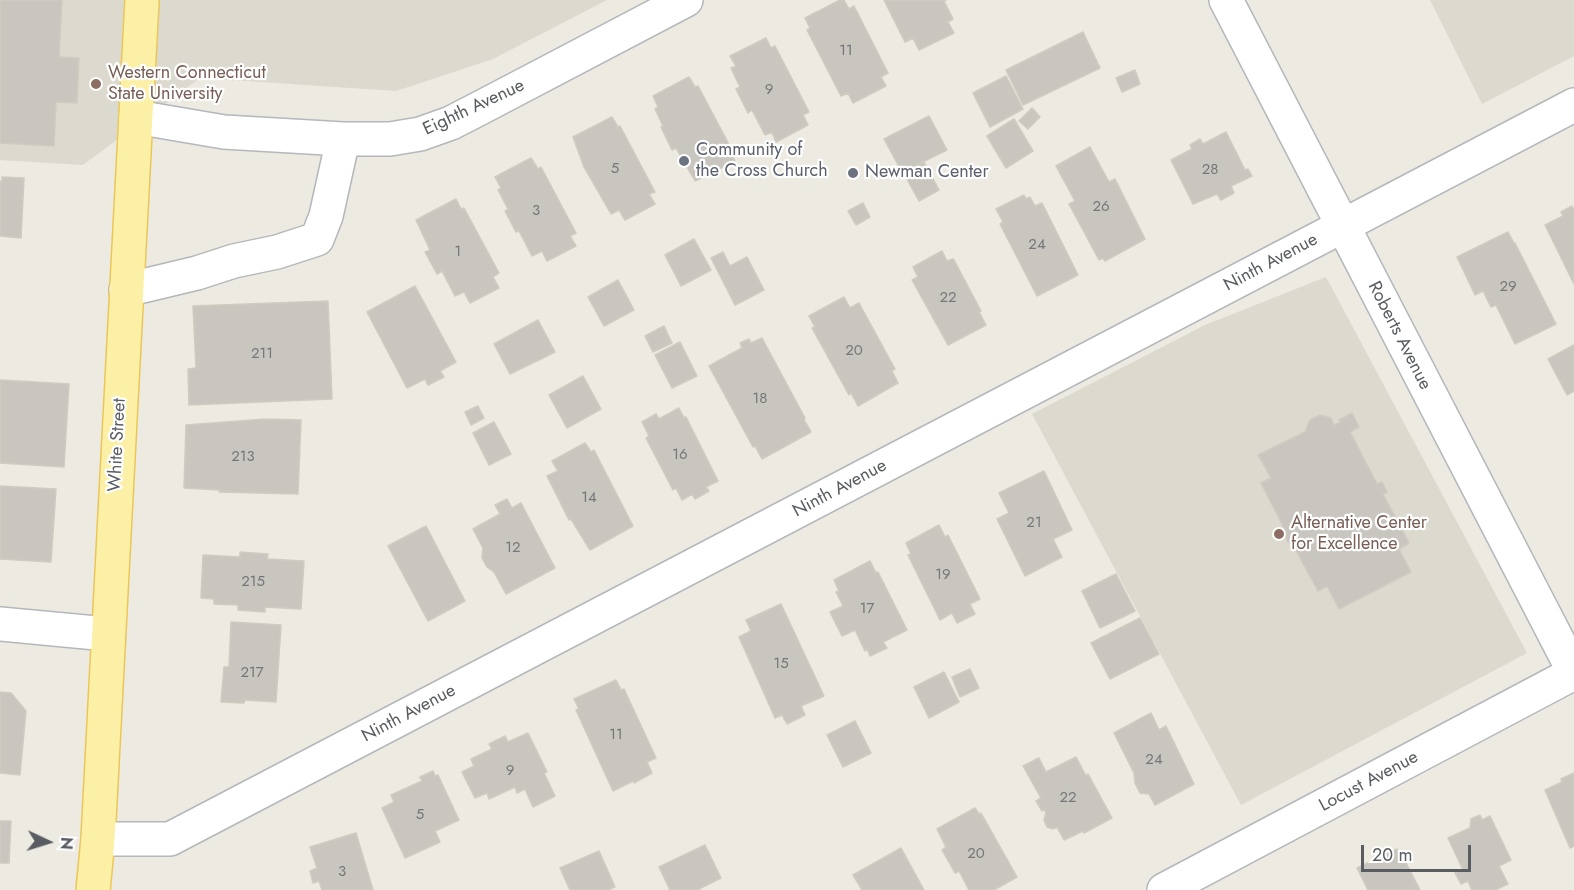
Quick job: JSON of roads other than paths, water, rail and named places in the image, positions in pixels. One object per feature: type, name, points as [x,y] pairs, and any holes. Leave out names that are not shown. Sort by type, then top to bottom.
[{"type":"main road","name":"White Street","points":[[93,890],[98,839],[107,633],[142,0]]},
{"type":"street","name":"Eighth Avenue","points":[[135,117],[224,132],[390,140],[420,134],[451,123],[686,0]]},
{"type":"street","name":"Roberts Avenue","points":[[1226,0],[1574,672]]},
{"type":"street","name":"Ninth Avenue","points":[[98,839],[170,839],[1574,105]]},
{"type":"street","points":[[126,290],[277,252],[317,239],[326,216],[343,139]]},
{"type":"street","points":[[0,624],[107,633]]},
{"type":"street","name":"Locust Avenue","points":[[1164,890],[1574,672]]},
{"type":"place","name":"Western Connecticut State University","points":[[96,84]]},
{"type":"place","name":"Community of the Cross Church","points":[[684,161]]},
{"type":"place","name":"Newman Center","points":[[853,173]]},
{"type":"place","name":"Alternative Center for Excellence","points":[[1279,534]]}]
